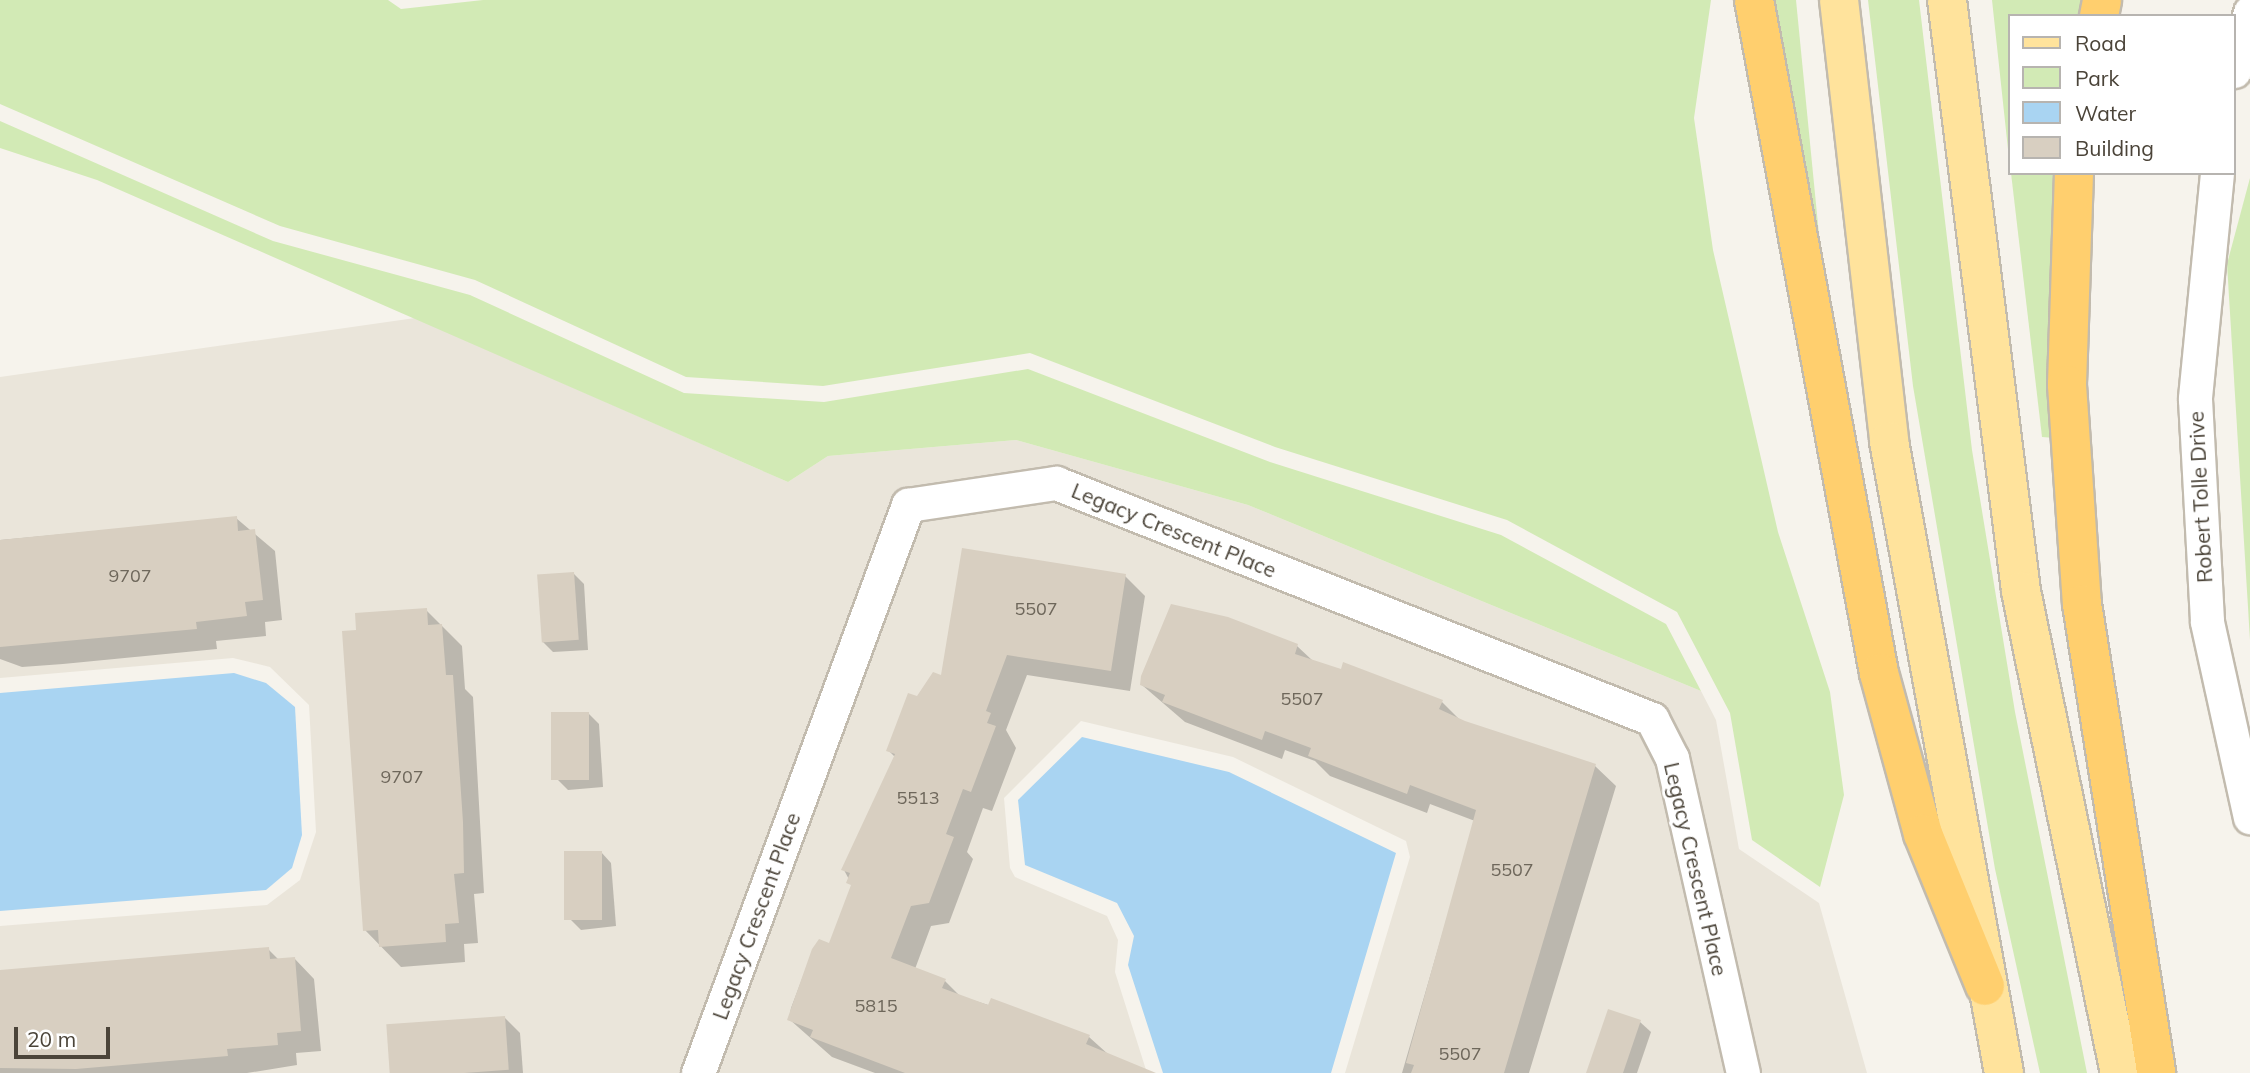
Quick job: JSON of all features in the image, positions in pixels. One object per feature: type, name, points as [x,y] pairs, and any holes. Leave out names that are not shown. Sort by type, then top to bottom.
[{"type":"highway","points":[[1754,0],[1879,673],[1923,834],[1985,986]]},
{"type":"highway","points":[[2074,175],[2067,385],[2082,604],[2156,1073]]},
{"type":"main road","points":[[1839,0],[1889,441],[1985,986],[2004,1073]]},
{"type":"main road","points":[[1947,0],[2021,591],[2120,1073]]},
{"type":"street","points":[[2236,64],[2250,12]]},
{"type":"street","name":"Robert Tolle Drive","points":[[2217,175],[2195,399],[2207,622],[2250,817]]},
{"type":"street","name":"Legacy Crescent Place","points":[[698,1073],[908,505],[1056,483],[1653,719],[1672,758],[1744,1073]]},
{"type":"shaded area","points":[[415,318],[788,482],[828,456],[1016,440],[1248,505],[1701,691],[1716,720],[1739,849],[1819,903],[1867,1073],[1345,1073],[1410,857],[1406,841],[1233,757],[1081,721],[1004,798],[1010,868],[1015,877],[1107,916],[1118,940],[1115,972],[1147,1073],[0,1073],[0,926],[267,905],[300,880],[316,832],[309,705],[270,667],[233,658],[0,678],[0,377]]},
{"type":"green space","points":[[0,0],[388,0],[401,9],[483,0],[1711,0],[1694,118],[1713,250],[1778,532],[1830,692],[1844,795],[1820,887],[1752,840],[1730,713],[1677,612],[1507,520],[1275,447],[1030,353],[823,386],[686,377],[475,280],[280,226],[0,104]]},
{"type":"green space","points":[[1768,0],[1796,0],[1821,255],[1816,262]]},
{"type":"green space","points":[[1868,0],[1919,0],[1972,450],[2015,712],[2087,1073],[2040,1073],[1995,869],[1913,386]]},
{"type":"green space","points":[[1992,0],[2087,0],[2085,14],[2008,14],[2008,149]]},
{"type":"green space","points":[[0,121],[273,241],[470,295],[684,393],[824,402],[1028,369],[1270,462],[1501,535],[1666,624],[1701,691],[1248,505],[1016,440],[828,456],[788,482],[97,180],[0,148]]},
{"type":"green space","points":[[2011,175],[2063,175],[2055,438],[2042,437]]},
{"type":"green space","points":[[2250,178],[2250,640],[2227,264]]},
{"type":"water","points":[[234,673],[266,683],[295,707],[302,835],[292,868],[266,890],[0,911],[0,693]]},
{"type":"water","points":[[1082,737],[1229,772],[1396,853],[1331,1073],[1163,1073],[1128,965],[1134,936],[1117,903],[1025,865],[1018,800]]},
{"type":"building","points":[[237,516],[238,531],[255,529],[263,600],[245,602],[247,616],[196,622],[197,629],[0,647],[0,540]]},
{"type":"building","points":[[962,548],[1126,574],[1111,671],[1007,655],[986,711],[991,713],[987,723],[996,726],[971,792],[963,789],[946,834],[954,837],[929,903],[911,906],[891,958],[946,979],[942,988],[988,1005],[991,998],[1090,1035],[1086,1044],[1156,1073],[905,1073],[810,1037],[813,1030],[787,1020],[812,949],[819,939],[829,943],[851,885],[846,883],[850,873],[841,870],[895,754],[886,751],[908,693],[917,696],[933,672],[941,675]]},
{"type":"building","points":[[574,572],[579,640],[542,642],[537,575]]},
{"type":"building","points":[[1171,604],[1228,617],[1298,644],[1295,654],[1341,669],[1343,662],[1443,700],[1439,709],[1465,721],[1596,764],[1504,1073],[1411,1073],[1414,1065],[1406,1063],[1476,810],[1410,785],[1407,794],[1308,756],[1311,748],[1265,731],[1262,740],[1162,702],[1165,695],[1140,685],[1141,676]]},
{"type":"building","points":[[427,608],[428,625],[442,624],[446,675],[453,675],[463,822],[464,873],[454,874],[459,923],[445,924],[446,942],[379,947],[378,930],[363,931],[342,631],[356,630],[355,613]]},
{"type":"building","points":[[551,712],[589,712],[589,780],[551,780]]},
{"type":"building","points":[[564,851],[602,851],[602,920],[564,920]]},
{"type":"building","points":[[269,947],[270,959],[295,957],[301,1031],[277,1033],[278,1045],[227,1049],[228,1056],[76,1069],[0,1068],[0,970]]},
{"type":"building","points":[[1608,1009],[1641,1020],[1623,1073],[1586,1073]]},
{"type":"building","points":[[505,1016],[509,1070],[390,1073],[386,1024]]}]
